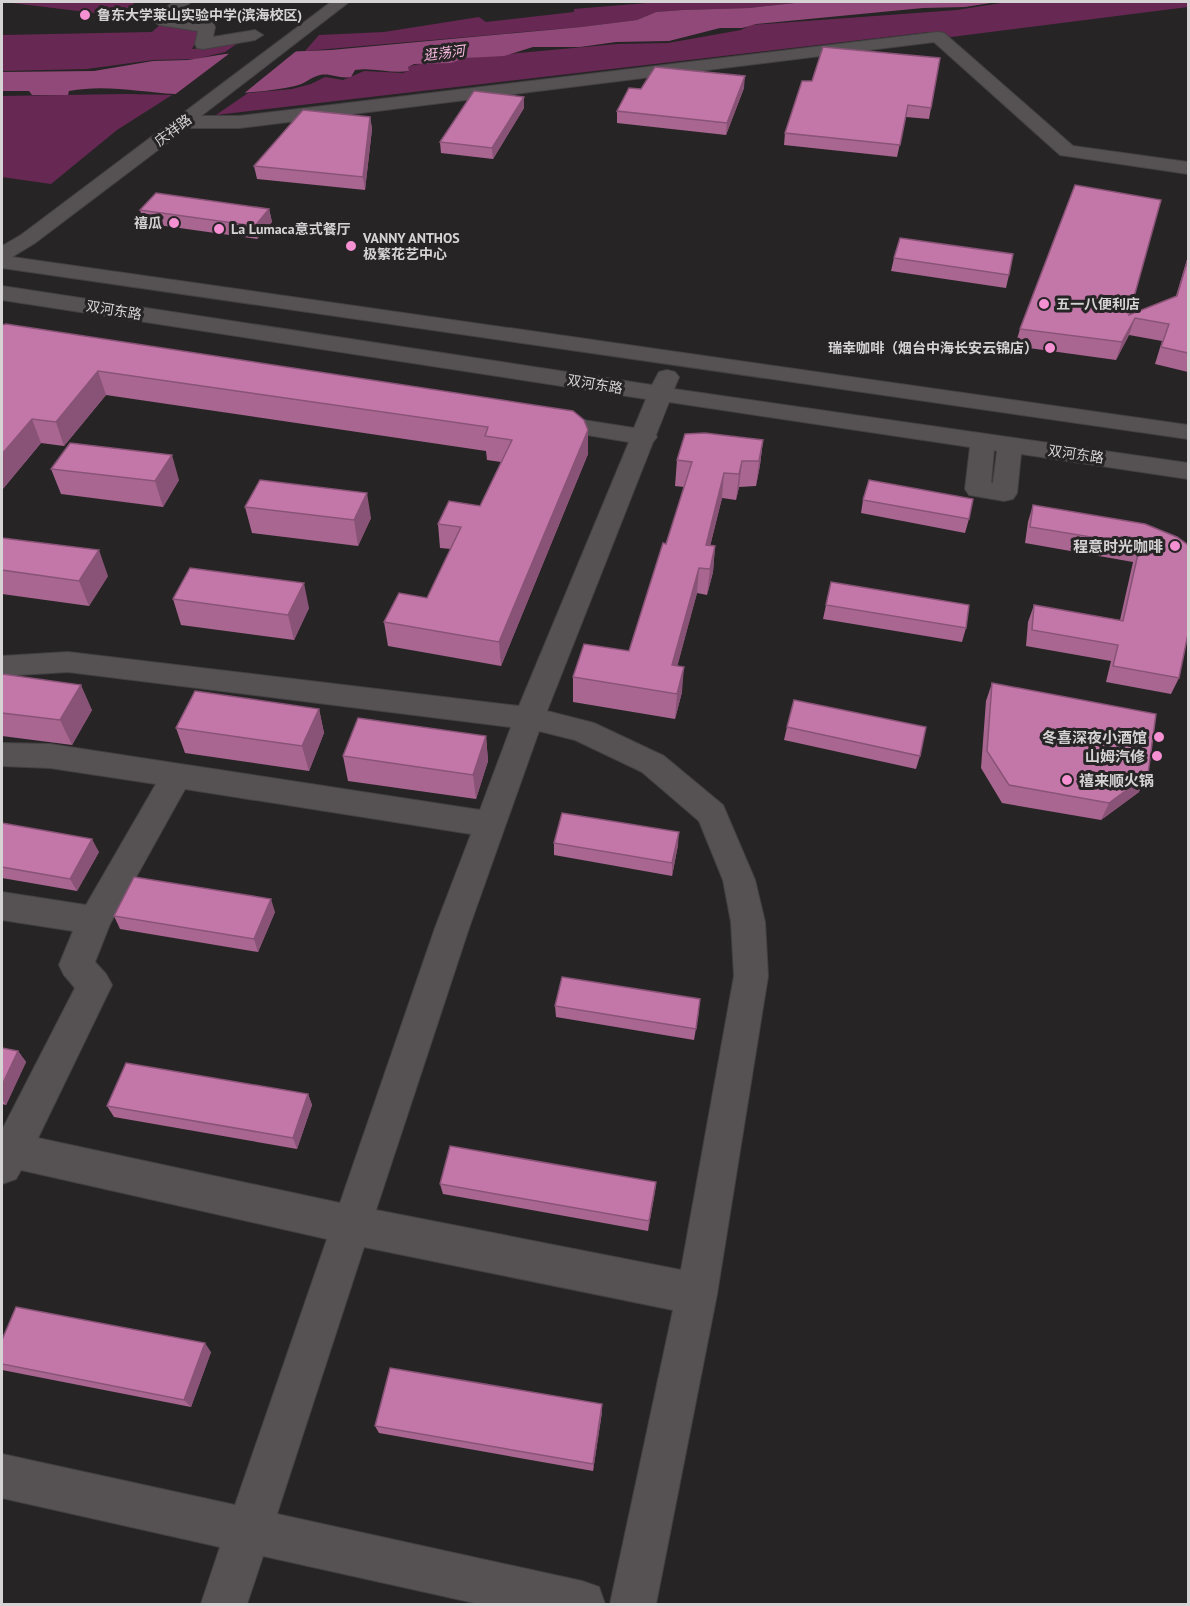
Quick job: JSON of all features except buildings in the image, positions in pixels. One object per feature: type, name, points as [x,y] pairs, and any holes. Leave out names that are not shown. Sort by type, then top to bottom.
[{"type":"street","points":[[183,2],[159,20],[207,27],[203,44],[262,38]]},
{"type":"street","name":"庆祥路","points":[[2,254],[28,239],[193,109],[262,38],[320,2]]},
{"type":"street","name":"庆祥路","points":[[2,246],[10,236],[295,38],[341,2]]},
{"type":"street","points":[[193,109],[239,122],[938,38],[1067,151],[1188,168]]},
{"type":"street","points":[[2,262],[1188,432]]},
{"type":"street","name":"双河东路","points":[[2,293],[662,394],[1188,471]]},
{"type":"street","points":[[224,1605],[452,928],[529,718],[645,437],[673,358]]},
{"type":"street","points":[[529,419],[645,437]]},
{"type":"street","points":[[983,441],[978,489],[1004,493],[1010,445]]},
{"type":"street","points":[[2,666],[68,662],[529,718],[583,731],[653,764],[712,814],[739,880],[748,922],[751,975],[697,1294],[633,1605]]},
{"type":"street","points":[[2,754],[50,756],[490,824]]},
{"type":"street","points":[[177,776],[95,920],[76,964],[94,985],[5,1155],[697,1294]]},
{"type":"street","points":[[2,906],[95,920]]},
{"type":"street","points":[[2,1476],[582,1605]]},
{"type":"shaded area","points":[[4,2],[136,2],[125,10],[111,15]]},
{"type":"shaded area","points":[[659,2],[804,2],[749,8],[656,12],[637,20],[581,27],[305,51],[319,35],[384,32],[479,17],[486,22],[574,12],[574,9]]},
{"type":"shaded area","points":[[1007,2],[1188,2],[1188,7],[951,37],[929,32],[216,115],[248,93],[292,89],[325,77],[343,80],[364,71],[403,73],[409,71],[407,67],[414,65],[465,58],[617,44],[668,43],[741,30],[750,25],[957,10]]},
{"type":"shaded area","points":[[162,23],[201,31],[192,49],[217,47],[241,41],[225,52],[196,59],[153,60],[87,69],[2,71],[2,35],[152,32]]},
{"type":"shaded area","points":[[172,95],[117,130],[51,184],[2,177],[2,96]]},
{"type":"water","name":"逛荡河","points":[[804,2],[997,2],[965,7],[923,8],[756,24],[742,28],[720,28],[669,41],[616,42],[580,47],[533,47],[504,56],[465,58],[451,63],[414,64],[408,67],[409,71],[362,69],[355,70],[351,77],[320,75],[295,86],[251,92],[175,94],[96,88],[69,91],[68,95],[32,95],[29,91],[2,91],[2,72],[94,71],[153,61],[188,60],[225,54],[331,50],[581,27],[637,20],[656,12],[749,8]]},
{"type":"pier","points":[[300,48],[242,95],[173,96],[234,50]]},
{"type":"place","name":"鲁东大学莱山实验中学(滨海校区)","points":[[85,15]]},
{"type":"place","name":"禧瓜","points":[[174,223]]},
{"type":"place","name":"La Lumaca意式餐厅","points":[[219,229]]},
{"type":"place","name":"VANNY ANTHOS 极繁花艺中心","points":[[351,246]]},
{"type":"place","name":"五一八便利店","points":[[1044,304]]},
{"type":"place","name":"瑞幸咖啡（烟台中海长安云锦店）","points":[[1050,348]]},
{"type":"place","name":"程意时光咖啡","points":[[1175,546]]},
{"type":"place","name":"冬喜深夜小酒馆","points":[[1159,737]]},
{"type":"place","name":"山姆汽修","points":[[1157,756]]},
{"type":"place","name":"禧来顺火锅","points":[[1067,780]]}]
